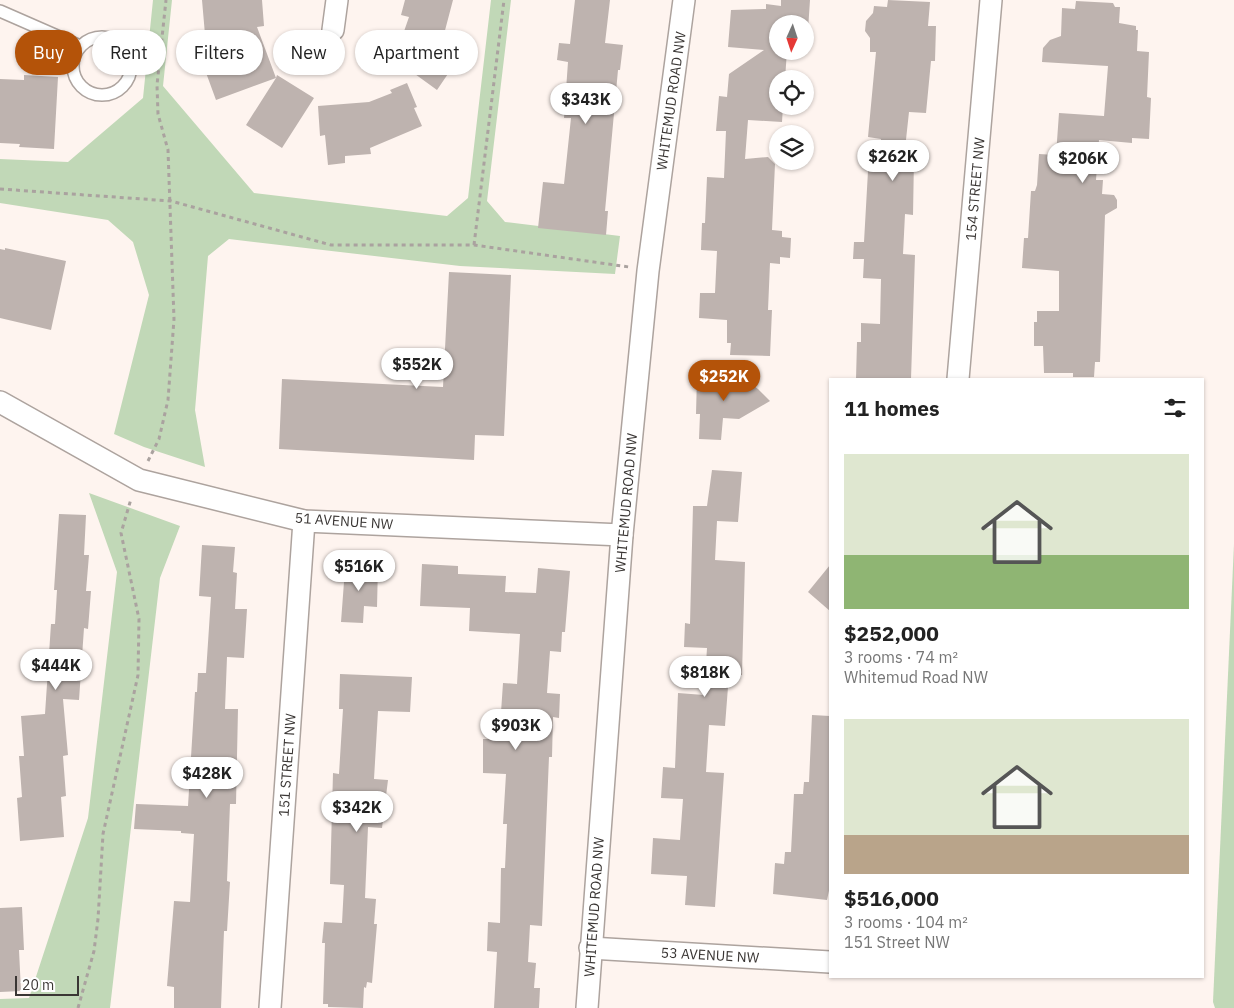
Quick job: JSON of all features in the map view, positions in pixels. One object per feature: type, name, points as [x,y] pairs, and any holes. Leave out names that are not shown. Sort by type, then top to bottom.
[{"type":"street","points":[[333,30],[338,0]]},
{"type":"street","name":"WHITEMUD ROAD NW","points":[[587,1008],[622,535],[648,271],[684,0]]},
{"type":"street","name":"154 STREET NW","points":[[958,378],[991,0]]},
{"type":"street","name":"51 AVENUE NW","points":[[0,402],[139,480],[304,521],[622,535]]},
{"type":"street","name":"151 STREET NW","points":[[270,1008],[304,521]]},
{"type":"street","name":"53 AVENUE NW","points":[[590,948],[829,962]]},
{"type":"lane","points":[[0,11],[43,30]]},
{"type":"lane","points":[[96,37],[115,40],[123,46],[131,63],[130,72],[120,88],[102,95],[84,89],[78,82],[73,64],[80,46],[96,37]]},
{"type":"path","points":[[78,1008],[94,951],[98,919],[103,834],[138,675],[139,618],[121,533],[126,510],[159,439],[168,400],[174,318],[171,202],[168,150],[158,114],[157,84],[166,0]]},
{"type":"path","points":[[474,245],[504,0]]},
{"type":"path","points":[[0,189],[171,202],[331,245],[474,245],[648,271]]},
{"type":"green space","points":[[153,0],[172,0],[166,57],[166,30],[150,30]]},
{"type":"green space","points":[[491,0],[511,0],[487,201],[505,222],[620,236],[615,274],[460,266],[229,239],[208,256],[195,410],[205,467],[144,447],[114,434],[149,295],[133,242],[108,220],[0,203],[0,159],[68,162],[143,98],[145,75],[164,75],[163,86],[254,193],[447,216],[468,198]]},
{"type":"green space","points":[[89,493],[180,526],[160,578],[110,1008],[0,1008],[0,999],[29,998],[88,818],[117,572]]},
{"type":"green space","points":[[1234,544],[1234,1008],[1215,1008],[1213,1002]]},
{"type":"building","points":[[202,0],[262,0],[264,26],[257,27],[258,30],[205,30]]},
{"type":"building","points":[[405,0],[453,0],[445,30],[404,30],[409,17],[401,15]]},
{"type":"building","points":[[575,0],[610,0],[605,43],[623,45],[620,70],[618,70],[605,211],[608,211],[606,235],[538,228],[543,182],[564,184],[571,118],[564,118],[568,62],[557,60],[559,43],[570,44]]},
{"type":"building","points":[[781,0],[810,0],[809,15],[769,15],[769,60],[786,60],[786,70],[769,70],[769,115],[782,115],[782,122],[748,120],[745,159],[768,157],[769,170],[775,170],[772,230],[782,231],[782,237],[791,238],[790,258],[780,257],[780,264],[770,263],[768,310],[772,310],[770,356],[730,355],[731,343],[727,343],[727,320],[699,318],[700,293],[715,293],[717,251],[701,250],[702,223],[705,223],[707,177],[724,178],[726,131],[716,131],[719,96],[727,97],[729,74],[764,50],[728,47],[731,10],[766,9],[766,4],[781,6]]},
{"type":"building","points":[[888,0],[930,2],[928,26],[936,26],[935,61],[931,61],[926,113],[909,112],[904,158],[914,158],[913,215],[905,214],[903,254],[915,255],[911,378],[856,378],[857,342],[861,342],[861,323],[880,324],[881,279],[863,278],[864,259],[853,259],[854,242],[864,242],[868,171],[879,172],[881,139],[868,137],[876,52],[870,52],[870,38],[865,31],[866,21],[873,13],[874,6],[887,7]]},
{"type":"building","points":[[1076,1],[1113,3],[1115,7],[1120,7],[1119,23],[1136,26],[1136,30],[1138,30],[1137,51],[1149,52],[1147,97],[1151,98],[1149,139],[1132,138],[1132,143],[1099,140],[1096,180],[1103,180],[1102,194],[1114,195],[1117,200],[1117,208],[1105,215],[1100,362],[1095,362],[1094,377],[1073,377],[1073,373],[1044,373],[1043,346],[1034,346],[1034,322],[1037,322],[1037,311],[1059,311],[1059,271],[1022,268],[1024,238],[1028,238],[1031,191],[1035,191],[1037,185],[1039,154],[1056,155],[1059,113],[1104,116],[1108,66],[1042,62],[1043,48],[1050,40],[1061,36],[1062,8],[1075,9]]},
{"type":"building","points":[[263,43],[273,70],[273,75],[276,78],[216,100],[207,75],[263,75]]},
{"type":"building","points":[[24,75],[58,77],[54,149],[19,147],[20,144],[0,143],[0,79],[24,80]]},
{"type":"building","points":[[277,75],[314,98],[282,148],[246,125]]},
{"type":"building","points":[[416,75],[447,75],[437,90]]},
{"type":"building","points":[[407,83],[417,107],[414,108],[422,126],[370,148],[371,154],[345,156],[345,163],[328,165],[325,135],[320,136],[318,106],[369,102],[392,93],[390,90]]},
{"type":"building","points":[[5,248],[66,261],[51,330],[0,318],[0,249],[5,250]]},
{"type":"building","points":[[449,272],[511,275],[504,436],[475,435],[474,460],[279,449],[282,379],[443,387]]},
{"type":"building","points":[[730,369],[758,389],[770,401],[739,419],[723,418],[721,440],[699,439],[700,414],[696,414],[697,376],[729,377]]},
{"type":"building","points":[[712,470],[742,472],[738,522],[717,521],[715,560],[745,562],[742,675],[729,674],[725,726],[709,725],[706,772],[724,773],[715,907],[685,905],[687,876],[651,874],[653,838],[680,840],[683,799],[661,798],[663,767],[675,768],[678,693],[704,695],[707,648],[684,647],[685,623],[690,624],[693,506],[707,506]]},
{"type":"building","points":[[59,514],[86,515],[84,555],[89,555],[86,591],[91,591],[88,629],[84,628],[79,700],[63,699],[68,755],[63,756],[66,796],[61,797],[64,837],[20,841],[17,798],[22,797],[19,756],[24,756],[21,716],[45,714],[51,624],[55,624],[57,590],[54,590]]},
{"type":"building","points":[[202,545],[235,547],[233,572],[237,573],[235,609],[247,609],[244,658],[227,657],[225,709],[238,709],[236,804],[230,804],[227,881],[230,882],[227,931],[224,931],[221,1008],[174,1008],[174,987],[167,986],[174,901],[190,902],[194,834],[181,833],[181,831],[134,829],[136,804],[188,806],[195,692],[197,692],[198,673],[206,673],[211,597],[199,596]]},
{"type":"building","points":[[348,564],[378,566],[377,607],[364,606],[363,623],[341,622],[344,582],[347,582]]},
{"type":"building","points":[[422,564],[458,566],[458,574],[506,576],[505,592],[536,593],[538,568],[570,571],[565,632],[562,632],[561,652],[550,651],[547,693],[560,694],[559,718],[553,717],[552,757],[549,757],[542,926],[530,925],[528,962],[536,963],[534,988],[540,988],[539,1008],[494,1008],[497,952],[487,951],[488,922],[500,923],[501,868],[505,868],[507,824],[503,824],[506,774],[483,773],[483,739],[494,739],[494,727],[500,727],[503,683],[517,684],[520,634],[469,631],[470,608],[420,606]]},
{"type":"building","points":[[829,566],[829,610],[808,592]]},
{"type":"building","points":[[340,674],[412,677],[410,712],[378,711],[374,779],[388,780],[382,828],[368,827],[365,898],[376,899],[374,924],[377,924],[372,983],[367,982],[366,988],[364,987],[363,1008],[328,1007],[328,1004],[323,1004],[325,943],[322,943],[324,922],[342,923],[344,885],[330,884],[333,773],[339,774],[343,709],[339,709]]},
{"type":"building","points":[[812,715],[829,716],[829,891],[827,900],[773,894],[775,863],[784,864],[785,852],[791,852],[794,794],[803,794],[804,782],[809,782]]},
{"type":"building","points":[[22,907],[24,950],[19,950],[21,991],[0,992],[0,908]]}]
